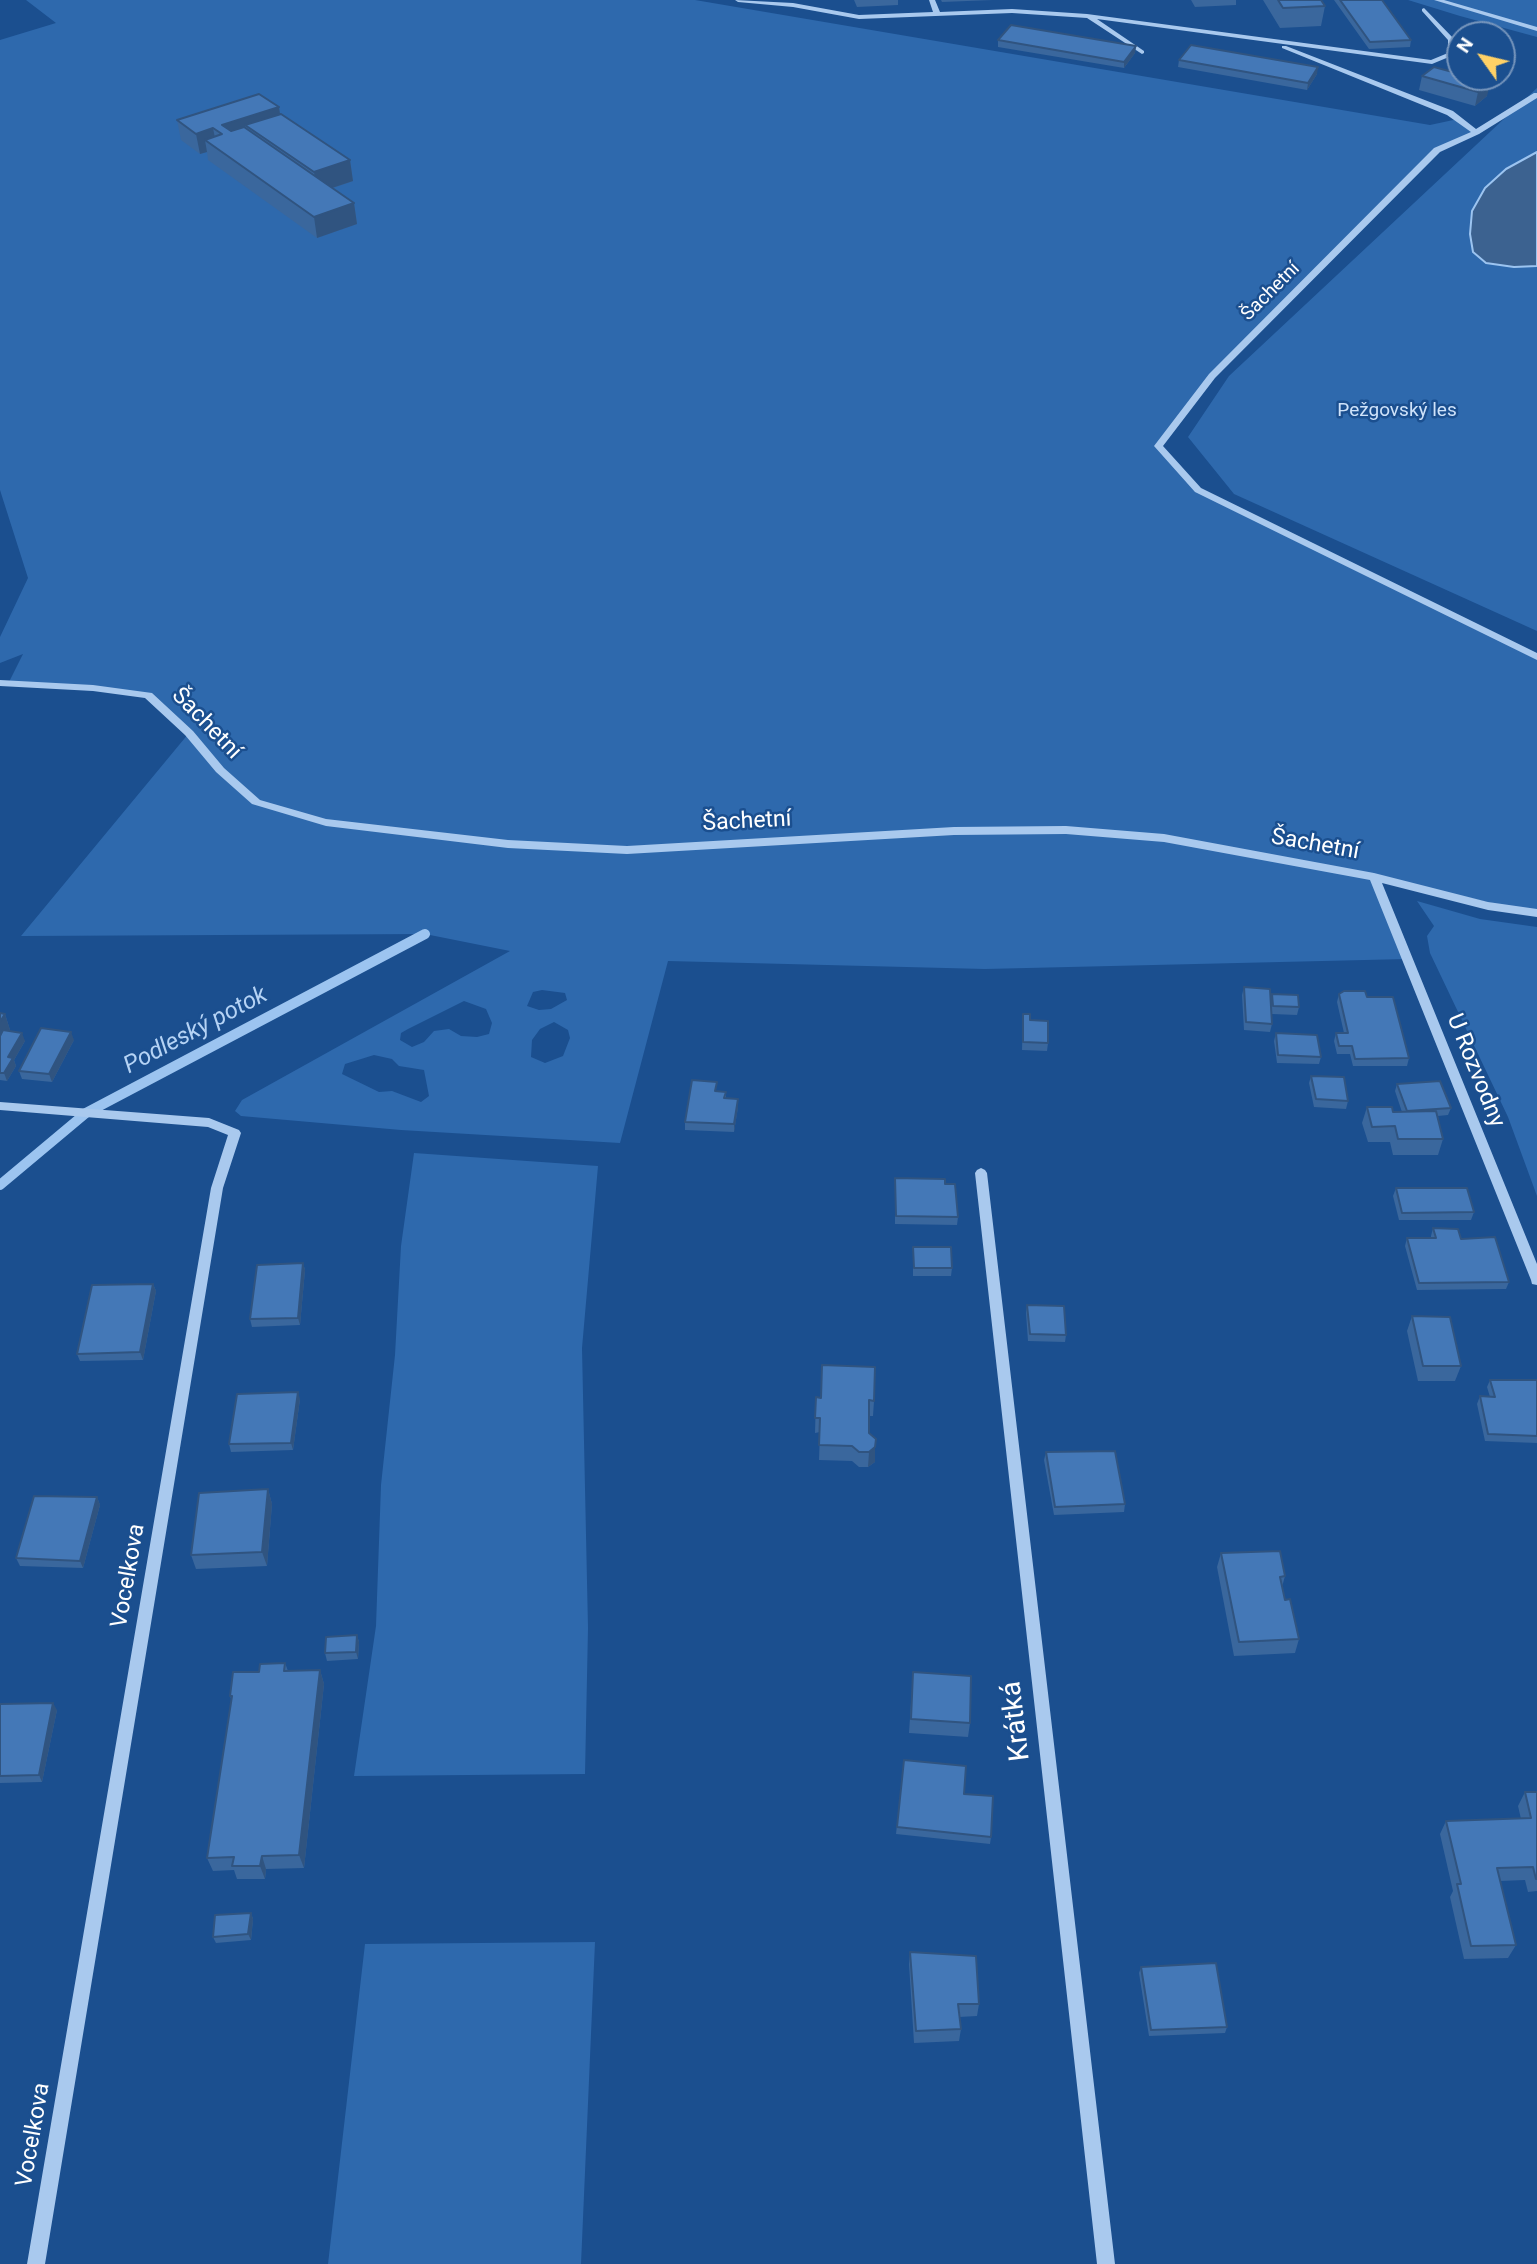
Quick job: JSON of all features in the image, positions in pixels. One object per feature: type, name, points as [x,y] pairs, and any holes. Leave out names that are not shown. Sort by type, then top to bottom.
[{"type":"street","points":[[738,0],[764,1],[859,17],[1012,11],[1087,16],[1432,62],[1452,54],[1451,40],[1424,10]]},
{"type":"street","points":[[932,0],[937,13]]},
{"type":"street","points":[[1437,0],[1537,29]]},
{"type":"street","points":[[1087,16],[1142,52]]},
{"type":"street","points":[[1268,40],[1450,113],[1476,132]]},
{"type":"street","name":"Šachetní","points":[[1537,95],[1476,132],[1437,150],[1212,376],[1158,446],[1198,490],[1537,657]]},
{"type":"street","name":"Šachetní","points":[[0,684],[93,688],[148,695],[189,733],[220,770],[256,802],[326,822],[508,844],[627,850],[954,831],[1066,830],[1164,838],[1374,877],[1488,906],[1537,913]]},
{"type":"street","name":"U Rozvodny","points":[[1374,877],[1537,1280]]},
{"type":"street","name":"Vocelkova","points":[[0,1106],[209,1123],[235,1133],[215,1202],[36,2264]]},
{"type":"street","name":"Krátká","points":[[981,1173],[1106,2264]]},
{"type":"green space","points":[[26,0],[695,0],[1430,125],[1458,119],[1476,132],[1437,150],[1212,376],[1158,446],[1198,490],[1537,657],[1537,913],[1375,877],[1407,959],[985,969],[668,961],[620,1143],[401,1130],[241,1116],[235,1111],[242,1100],[510,951],[425,934],[21,936],[189,733],[148,695],[8,684],[23,654],[0,663],[0,637],[28,578],[0,490],[0,40],[56,23]],"holes":[[[542,990],[565,993],[567,1000],[551,1009],[539,1010],[527,1006],[533,992]],[[464,1001],[486,1009],[492,1023],[489,1034],[477,1037],[461,1036],[449,1029],[434,1031],[424,1042],[412,1047],[400,1040],[401,1033]],[[554,1022],[568,1030],[570,1038],[563,1056],[545,1063],[531,1057],[532,1040],[540,1029]],[[374,1055],[392,1059],[399,1066],[424,1070],[429,1096],[421,1102],[392,1091],[379,1092],[342,1074],[345,1064]]]},
{"type":"green space","points":[[1408,0],[1537,0],[1537,37],[1516,31],[1516,21],[1478,21]]},
{"type":"green space","name":"Pežgovský les","points":[[1537,88],[1537,631],[1234,494],[1188,437],[1229,376]]},
{"type":"green space","points":[[1417,901],[1480,919],[1537,927],[1537,1196],[1508,1117],[1430,953],[1427,936],[1434,926]]},
{"type":"green space","points":[[414,1153],[598,1166],[582,1348],[588,1628],[585,1774],[354,1776],[376,1626],[381,1485],[395,1355],[401,1246]]},
{"type":"green space","points":[[595,1942],[581,2264],[328,2264],[365,1944]]},
{"type":"shaded area","points":[[1537,152],[1537,266],[1514,267],[1486,263],[1473,252],[1470,234],[1472,211],[1485,188],[1506,169]]},
{"type":"building","points":[[1278,0],[1321,0],[1325,6],[1283,8]]},
{"type":"building","points":[[1340,0],[1382,0],[1411,40],[1370,42]]},
{"type":"building","points":[[1011,25],[1136,46],[1124,62],[998,40]]},
{"type":"building","points":[[1191,45],[1318,67],[1308,83],[1179,60]]},
{"type":"building","points":[[1434,67],[1446,70],[1446,83],[1422,76]]},
{"type":"building","points":[[259,94],[279,107],[222,125],[231,131],[244,127],[354,203],[314,217],[205,140],[222,134],[213,128],[196,134],[177,120]]},
{"type":"building","points":[[281,114],[350,160],[314,172],[245,125]]},
{"type":"building","points":[[1244,987],[1270,989],[1272,1024],[1246,1022]]},
{"type":"building","points":[[1344,991],[1365,991],[1367,997],[1393,997],[1409,1058],[1355,1059],[1352,1046],[1339,1046],[1336,1033],[1348,1033],[1339,994]]},
{"type":"building","points":[[1272,994],[1298,995],[1299,1007],[1273,1006]]},
{"type":"building","points":[[1023,1014],[1030,1014],[1030,1020],[1048,1021],[1048,1043],[1023,1042]]},
{"type":"building","points":[[41,1028],[71,1032],[49,1074],[19,1071]]},
{"type":"building","points":[[3,1030],[22,1033],[8,1057],[13,1058],[4,1073],[0,1073],[0,1036]]},
{"type":"building","points":[[1276,1033],[1317,1035],[1321,1057],[1278,1055]]},
{"type":"building","points":[[1311,1076],[1344,1077],[1348,1101],[1316,1099]]},
{"type":"building","points":[[692,1080],[717,1082],[715,1091],[726,1092],[724,1098],[738,1099],[734,1124],[685,1122]]},
{"type":"building","points":[[1440,1081],[1451,1108],[1407,1111],[1397,1084]]},
{"type":"building","points":[[1367,1107],[1392,1107],[1393,1112],[1436,1111],[1443,1139],[1398,1139],[1395,1126],[1372,1127]]},
{"type":"building","points":[[895,1178],[945,1179],[945,1184],[955,1184],[958,1217],[896,1216]]},
{"type":"building","points":[[1396,1188],[1467,1188],[1474,1212],[1402,1213]]},
{"type":"building","points":[[1433,1228],[1458,1229],[1461,1239],[1495,1237],[1509,1282],[1419,1283],[1407,1238],[1436,1238]]},
{"type":"building","points":[[913,1247],[951,1247],[952,1268],[914,1268]]},
{"type":"building","points":[[303,1263],[298,1318],[250,1319],[257,1265]]},
{"type":"building","points":[[153,1284],[140,1352],[77,1354],[92,1285]]},
{"type":"building","points":[[1027,1305],[1064,1306],[1066,1335],[1030,1334]]},
{"type":"building","points":[[1412,1316],[1450,1317],[1461,1366],[1423,1366]]},
{"type":"building","points":[[822,1365],[875,1367],[874,1401],[869,1400],[869,1433],[876,1439],[875,1447],[869,1452],[859,1452],[852,1446],[819,1445],[820,1418],[815,1418],[816,1397],[821,1398]]},
{"type":"building","points":[[1490,1380],[1537,1380],[1537,1436],[1488,1434],[1480,1396],[1495,1397]]},
{"type":"building","points":[[298,1392],[291,1443],[229,1444],[237,1394]]},
{"type":"building","points":[[1115,1451],[1125,1504],[1055,1507],[1046,1452]]},
{"type":"building","points":[[268,1489],[262,1552],[191,1555],[199,1493]]},
{"type":"building","points":[[34,1496],[97,1497],[80,1561],[16,1558]]},
{"type":"building","points":[[1280,1551],[1285,1576],[1280,1577],[1285,1600],[1290,1599],[1299,1639],[1239,1642],[1221,1553]]},
{"type":"building","points":[[357,1635],[356,1652],[325,1653],[326,1637]]},
{"type":"building","points":[[285,1663],[284,1671],[320,1670],[299,1855],[262,1856],[260,1866],[232,1866],[234,1857],[207,1858],[232,1696],[233,1672],[259,1672],[260,1664]]},
{"type":"building","points":[[913,1672],[971,1676],[970,1723],[911,1719]]},
{"type":"building","points":[[53,1703],[39,1775],[0,1776],[0,1704]]},
{"type":"building","points":[[904,1760],[966,1766],[964,1794],[993,1796],[991,1837],[897,1827]]},
{"type":"building","points":[[1525,1792],[1537,1792],[1537,1879],[1533,1867],[1497,1868],[1516,1945],[1471,1946],[1457,1884],[1461,1884],[1446,1821],[1531,1818]]},
{"type":"building","points":[[251,1913],[248,1934],[213,1937],[215,1915]]},
{"type":"building","points":[[910,1952],[976,1956],[979,2004],[958,2004],[961,2029],[916,2031]]},
{"type":"building","points":[[1216,1963],[1227,2027],[1151,2030],[1141,1967]]},
{"type":"waterway","name":"Podleský potok","points":[[0,1185],[86,1113],[425,934]]}]
